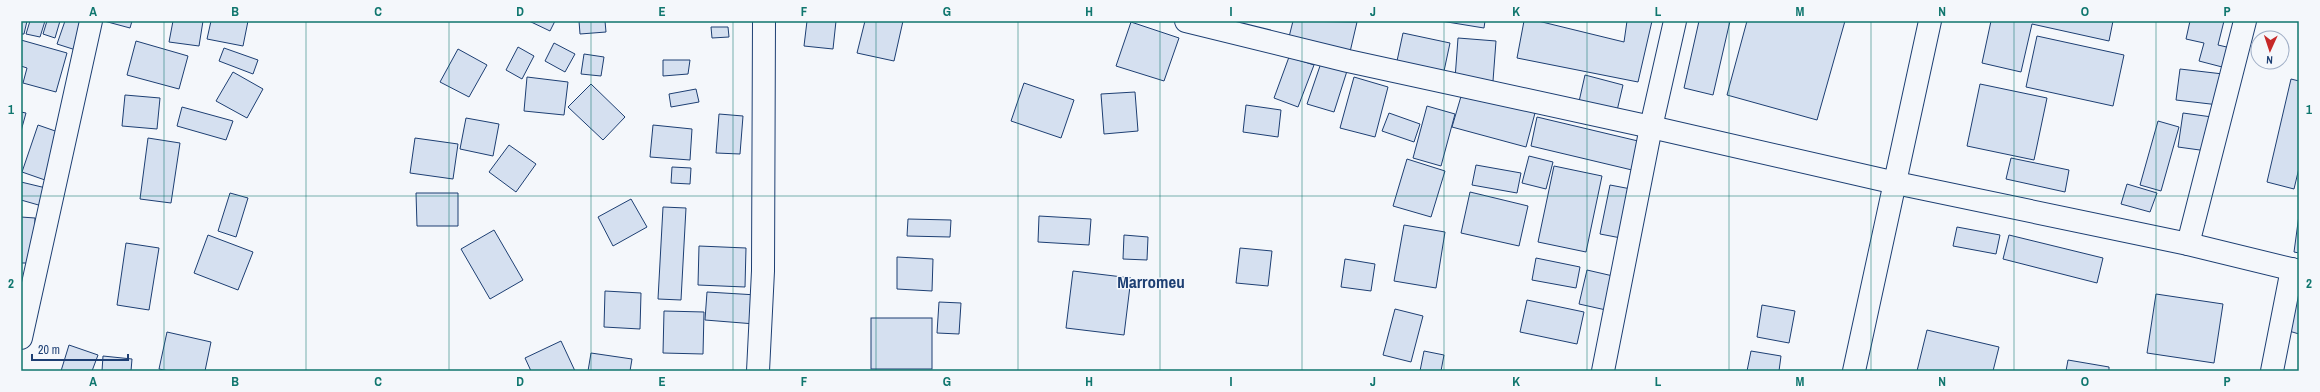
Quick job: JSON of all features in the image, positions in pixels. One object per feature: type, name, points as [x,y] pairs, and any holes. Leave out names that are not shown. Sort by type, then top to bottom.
[{"type":"street","points":[[21,338],[92,21]]},
{"type":"street","points":[[758,371],[763,271],[764,21]]},
{"type":"street","points":[[1186,21],[1348,61],[1651,127],[1896,183],[2188,244],[2295,270],[2272,371]]},
{"type":"street","points":[[1603,371],[1651,127],[1675,21]]},
{"type":"street","points":[[1854,371],[1930,21]]},
{"type":"street","points":[[2188,244],[2245,21]]},
{"type":"building","points":[[21,21],[27,21],[24,34],[21,34]]},
{"type":"building","points":[[30,21],[45,21],[40,37],[26,34]]},
{"type":"building","points":[[47,21],[60,21],[55,38],[43,34]]},
{"type":"building","points":[[65,21],[86,21],[79,51],[57,44]]},
{"type":"building","points":[[104,21],[132,21],[130,28]]},
{"type":"building","points":[[173,21],[203,21],[199,46],[169,42]]},
{"type":"building","points":[[211,21],[248,21],[243,46],[207,39]]},
{"type":"building","points":[[529,21],[555,21],[550,31]]},
{"type":"building","points":[[579,21],[605,21],[606,32],[580,34]]},
{"type":"building","points":[[807,21],[836,21],[833,49],[804,46]]},
{"type":"building","points":[[865,21],[903,21],[894,61],[857,53]]},
{"type":"building","points":[[1293,21],[1357,22],[1350,52],[1289,37]]},
{"type":"building","points":[[1441,21],[1485,21],[1484,28]]},
{"type":"building","points":[[1524,21],[1538,21],[1624,42],[1627,21],[1652,21],[1638,82],[1517,58]]},
{"type":"building","points":[[1699,21],[1730,21],[1713,95],[1684,88]]},
{"type":"building","points":[[1747,21],[1845,21],[1817,120],[1727,95]]},
{"type":"building","points":[[1991,21],[2113,21],[2109,41],[2032,24],[2021,72],[1982,63]]},
{"type":"building","points":[[2190,21],[2224,21],[2218,45],[2231,48],[2226,68],[2199,61],[2204,43],[2186,39]]},
{"type":"building","points":[[1131,22],[1179,38],[1164,81],[1116,66]]},
{"type":"building","points":[[711,27],[728,27],[729,37],[712,38]]},
{"type":"building","points":[[1403,33],[1450,43],[1444,71],[1397,61]]},
{"type":"building","points":[[2037,36],[2124,55],[2113,106],[2026,87]]},
{"type":"building","points":[[1458,38],[1496,41],[1493,81],[1455,79]]},
{"type":"building","points":[[21,40],[67,53],[56,92],[23,83],[27,68],[21,66]]},
{"type":"building","points":[[136,41],[188,56],[179,89],[127,75]]},
{"type":"building","points":[[554,43],[575,54],[565,72],[545,61]]},
{"type":"building","points":[[518,47],[534,56],[522,79],[506,70]]},
{"type":"building","points":[[224,48],[258,60],[253,74],[219,61]]},
{"type":"building","points":[[458,49],[487,65],[469,97],[440,82]]},
{"type":"building","points":[[584,54],[604,57],[601,76],[581,74]]},
{"type":"building","points":[[1289,57],[1314,65],[1298,107],[1274,98]]},
{"type":"building","points":[[663,60],[690,60],[688,74],[663,76]]},
{"type":"building","points":[[1321,63],[1347,71],[1334,112],[1307,104]]},
{"type":"building","points":[[2180,69],[2223,74],[2219,105],[2176,100]]},
{"type":"building","points":[[233,72],[263,89],[247,118],[216,101]]},
{"type":"building","points":[[1585,75],[1623,85],[1616,115],[1578,106]]},
{"type":"building","points":[[527,77],[568,82],[564,115],[524,111]]},
{"type":"building","points":[[1354,77],[1388,87],[1375,137],[1340,128]]},
{"type":"building","points":[[2291,79],[2299,81],[2299,168],[2294,189],[2267,182]]},
{"type":"building","points":[[1024,83],[1074,100],[1061,138],[1011,121]]},
{"type":"building","points":[[591,84],[625,117],[603,140],[568,107]]},
{"type":"building","points":[[1980,84],[2047,98],[2034,160],[1967,146]]},
{"type":"building","points":[[696,89],[699,102],[671,107],[669,94]]},
{"type":"building","points":[[1135,92],[1138,131],[1104,134],[1101,94]]},
{"type":"building","points":[[1462,93],[1535,113],[1526,147],[1452,127]]},
{"type":"building","points":[[125,95],[160,98],[157,129],[122,126]]},
{"type":"building","points":[[1246,105],[1281,110],[1278,137],[1243,132]]},
{"type":"building","points":[[1427,106],[1455,114],[1441,166],[1413,158]]},
{"type":"building","points":[[182,107],[233,121],[226,140],[177,126]]},
{"type":"building","points":[[21,112],[26,113],[21,131]]},
{"type":"building","points":[[1389,113],[1420,124],[1414,142],[1382,131]]},
{"type":"building","points":[[2183,113],[2212,117],[2207,151],[2178,147]]},
{"type":"building","points":[[719,114],[743,116],[740,154],[716,153]]},
{"type":"building","points":[[1537,117],[1638,141],[1632,170],[1531,146]]},
{"type":"building","points":[[466,118],[499,124],[493,156],[460,149]]},
{"type":"building","points":[[2158,121],[2179,127],[2161,191],[2140,185]]},
{"type":"building","points":[[38,125],[61,133],[45,180],[22,172]]},
{"type":"building","points":[[653,125],[692,129],[690,160],[650,157]]},
{"type":"building","points":[[148,138],[180,143],[171,203],[140,199]]},
{"type":"building","points":[[415,138],[458,144],[453,179],[410,173]]},
{"type":"building","points":[[509,145],[536,164],[516,192],[489,172]]},
{"type":"building","points":[[1529,156],[1553,162],[1546,189],[1522,183]]},
{"type":"building","points":[[2011,158],[2069,170],[2065,192],[2006,179]]},
{"type":"building","points":[[1407,159],[1445,171],[1431,217],[1393,206]]},
{"type":"building","points":[[1476,165],[1521,173],[1517,193],[1472,185]]},
{"type":"building","points":[[1554,166],[1602,176],[1586,252],[1538,242]]},
{"type":"building","points":[[672,167],[691,168],[690,184],[671,183]]},
{"type":"building","points":[[21,182],[46,188],[42,206],[21,200]]},
{"type":"building","points":[[2127,184],[2157,193],[2150,212],[2121,204]]},
{"type":"building","points":[[1610,185],[1631,189],[1621,238],[1600,234]]},
{"type":"building","points":[[1470,192],[1528,206],[1519,246],[1461,233]]},
{"type":"building","points":[[230,193],[248,198],[236,237],[218,231]]},
{"type":"building","points":[[416,193],[458,193],[458,226],[417,226]]},
{"type":"building","points":[[631,199],[647,227],[613,246],[598,217]]},
{"type":"building","points":[[663,207],[686,208],[681,300],[658,299]]},
{"type":"building","points":[[2299,215],[2299,253],[2294,252]]},
{"type":"building","points":[[1039,216],[1091,219],[1089,245],[1038,242]]},
{"type":"building","points":[[21,217],[35,218],[34,263],[21,263]]},
{"type":"building","points":[[908,219],[951,220],[950,237],[907,236]]},
{"type":"building","points":[[1404,225],[1445,232],[1436,288],[1394,281]]},
{"type":"building","points":[[1957,227],[2000,235],[1996,254],[1953,246]]},
{"type":"building","points":[[494,230],[523,280],[490,299],[461,249]]},
{"type":"building","points":[[208,235],[253,252],[238,290],[194,273]]},
{"type":"building","points":[[1124,235],[1148,237],[1147,260],[1123,259]]},
{"type":"building","points":[[2009,235],[2103,258],[2097,283],[2003,259]]},
{"type":"building","points":[[126,243],[159,248],[149,310],[117,305]]},
{"type":"building","points":[[699,246],[746,248],[745,287],[698,285]]},
{"type":"building","points":[[1240,248],[1272,251],[1268,286],[1236,283]]},
{"type":"building","points":[[897,257],[933,259],[932,291],[897,289]]},
{"type":"building","points":[[1536,258],[1580,267],[1576,288],[1532,280]]},
{"type":"building","points":[[1345,259],[1375,264],[1371,291],[1341,287]]},
{"type":"building","points":[[1587,270],[1613,276],[1606,310],[1579,304]]},
{"type":"building","points":[[1073,271],[1131,278],[1124,335],[1066,328]]},
{"type":"building","points":[[2297,290],[2299,291],[2299,334],[2289,331]]},
{"type":"building","points":[[605,291],[641,293],[640,329],[604,327]]},
{"type":"building","points":[[707,292],[757,295],[755,324],[705,320]]},
{"type":"building","points":[[2156,294],[2223,304],[2214,363],[2147,353]]},
{"type":"building","points":[[1527,300],[1584,312],[1577,344],[1520,332]]},
{"type":"building","points":[[939,302],[961,303],[959,334],[937,333]]},
{"type":"building","points":[[1762,305],[1795,311],[1789,343],[1757,337]]},
{"type":"building","points":[[1395,309],[1423,316],[1411,362],[1383,355]]},
{"type":"building","points":[[664,311],[704,312],[703,354],[663,353]]},
{"type":"building","points":[[871,318],[932,318],[932,369],[871,369]]},
{"type":"building","points":[[1927,330],[1999,347],[1993,371],[1917,371]]},
{"type":"building","points":[[167,332],[211,342],[205,371],[169,371],[159,369]]},
{"type":"building","points":[[561,341],[575,371],[531,371],[525,358]]},
{"type":"building","points":[[69,345],[98,355],[92,371],[61,371]]},
{"type":"building","points":[[1424,351],[1444,355],[1441,371],[1420,371]]},
{"type":"building","points":[[1751,351],[1781,356],[1779,371],[1747,371]]},
{"type":"building","points":[[591,353],[632,359],[630,371],[588,371]]},
{"type":"building","points":[[103,356],[132,359],[131,371],[102,371]]},
{"type":"building","points":[[2068,360],[2109,367],[2109,371],[2066,371]]},
{"type":"district","name":"Marromeu","points":[[1151,282]]}]
